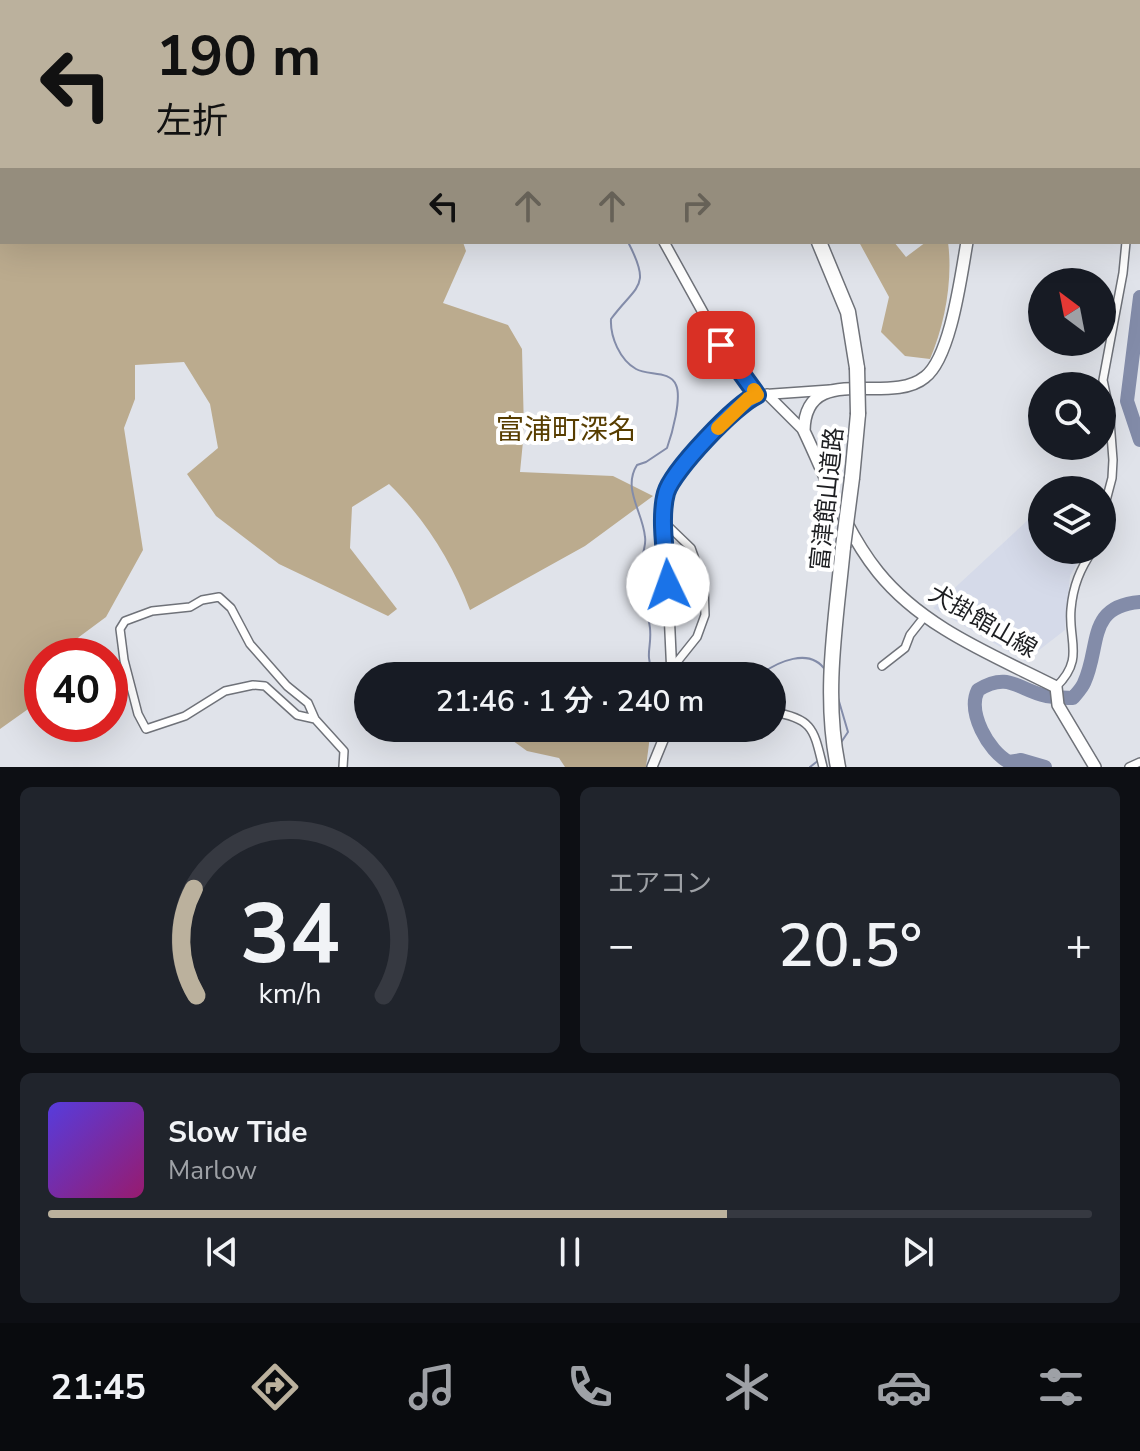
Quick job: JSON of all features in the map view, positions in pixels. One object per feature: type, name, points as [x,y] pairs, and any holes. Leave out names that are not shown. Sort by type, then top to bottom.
[{"type":"highway","name":"富津館山道路","points":[[820,244],[848,312],[857,368],[858,414],[835,622],[830,698],[838,767]]},
{"type":"main road","points":[[804,431],[812,403],[830,390],[908,386],[927,376],[941,354],[946,339],[967,244]]},
{"type":"main road","name":"犬掛館山線","points":[[804,431],[838,503],[872,564],[890,585],[925,616],[972,645],[1056,688]]},
{"type":"main road","points":[[1056,688],[1058,705],[1095,767]]},
{"type":"street","points":[[665,244],[721,345],[762,394],[804,431]]},
{"type":"street","points":[[1112,476],[1109,408],[1103,380],[1120,296],[1126,244]]},
{"type":"street","points":[[672,662],[664,502],[671,480],[748,399],[762,394],[830,390]]},
{"type":"street","points":[[665,523],[691,548],[704,585],[705,615],[697,637],[679,662]]},
{"type":"street","points":[[1056,688],[1064,679],[1074,656],[1071,612],[1079,570],[1083,564]]},
{"type":"street","points":[[315,719],[297,715],[265,686],[253,685],[225,691],[185,716],[146,729],[138,714],[124,660],[120,629],[125,621],[152,611],[190,607],[219,597],[231,608],[250,644],[287,686],[308,703],[315,719],[344,751],[342,767]]},
{"type":"street","points":[[882,666],[905,648],[910,635],[925,616]]},
{"type":"street","points":[[786,715],[814,731],[823,767]]},
{"type":"street","points":[[652,767],[663,742]]},
{"type":"street","points":[[1129,767],[1140,762]]},
{"type":"shaded area","points":[[0,244],[464,244],[466,251],[443,303],[508,325],[522,349],[524,431],[520,472],[613,476],[653,496],[585,546],[470,610],[437,542],[389,484],[352,507],[350,548],[397,609],[388,616],[279,564],[216,516],[187,474],[218,448],[210,404],[184,362],[135,365],[135,399],[124,428],[143,550],[106,617],[78,638],[24,638],[24,712],[0,729]]},
{"type":"shaded area","points":[[860,244],[896,244],[906,257],[923,244],[948,244],[946,302],[930,359],[905,356],[881,332],[889,297]]},
{"type":"shaded area","points":[[1028,520],[1028,564],[1077,564],[1070,576],[1065,630],[1025,661],[933,608]]},
{"type":"shaded area","points":[[514,742],[649,742],[646,767],[565,767],[559,758],[527,751]]},
{"type":"waterway","points":[[629,244],[640,277],[634,291],[611,319],[614,340],[630,365],[641,371],[669,377],[678,391],[676,416],[667,448],[637,465],[632,483],[645,537],[637,580],[649,621],[650,662]]},
{"type":"waterway","points":[[1140,297],[1127,401],[1140,440]]},
{"type":"waterway","points":[[1045,767],[1021,760],[1009,762],[994,749],[977,720],[975,699],[978,690],[1006,682],[1046,696],[1073,698],[1084,683],[1103,620],[1123,605],[1140,602]]},
{"type":"waterway","points":[[784,662],[811,659],[826,671]]},
{"type":"waterway","points":[[838,698],[848,732],[840,744]]},
{"type":"waterway","points":[[810,767],[819,760]]},
{"type":"slow traffic","points":[[718,428],[748,399],[757,395],[754,390]]},
{"type":"district","name":"富浦町深名","points":[[566,429]]},
{"type":"route","points":[[668,585],[664,502],[671,480],[710,436],[748,399],[757,395],[721,345]]}]
